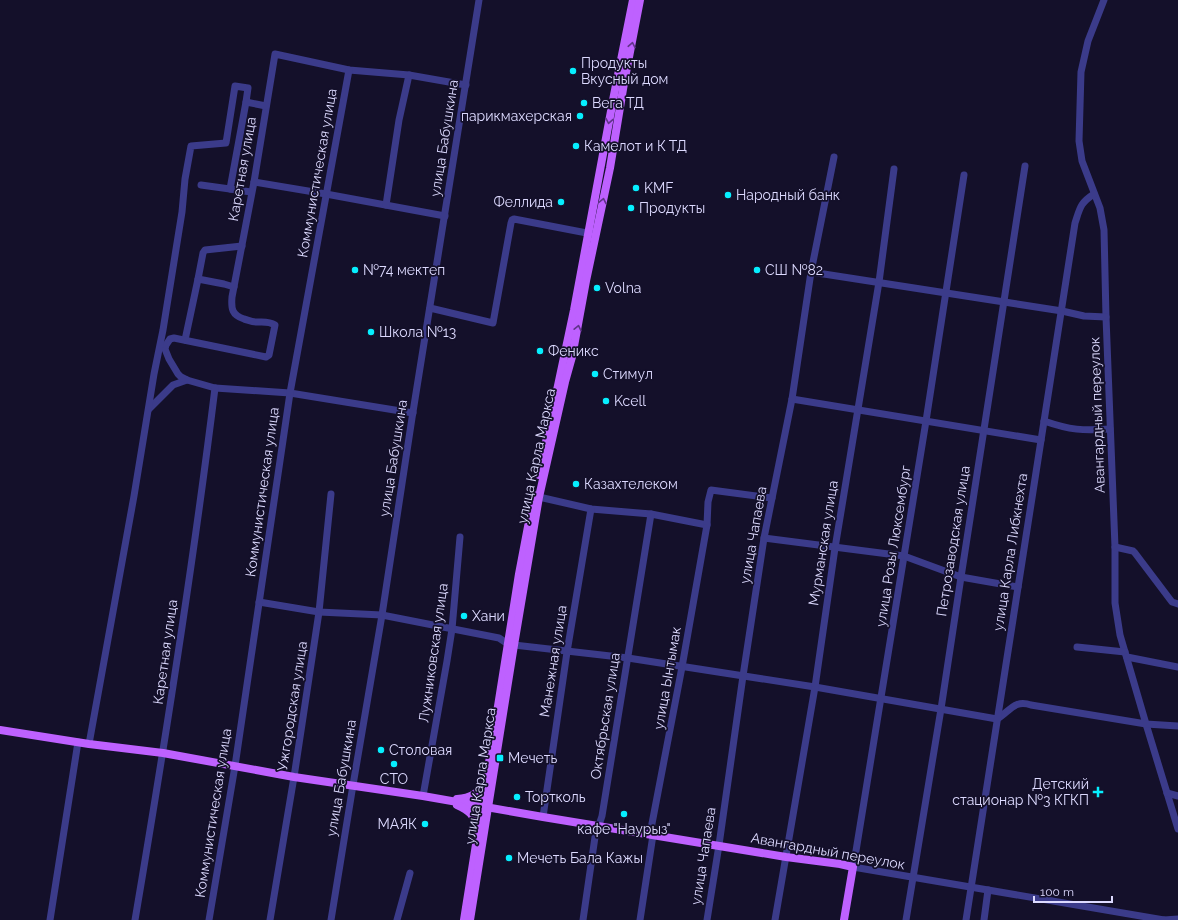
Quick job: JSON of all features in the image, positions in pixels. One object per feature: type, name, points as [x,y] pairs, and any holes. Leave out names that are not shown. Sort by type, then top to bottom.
[{"type":"main road","name":"улица Карла Маркса","points":[[464,920],[478,831],[485,806],[486,783],[539,497],[572,357],[633,0]]},
{"type":"main road","name":"улица Карла Маркса","points":[[470,920],[485,806],[511,644],[519,574],[534,496],[592,234],[610,168],[640,0]]},
{"type":"main road","points":[[0,730],[89,744],[163,753],[294,777],[445,800],[470,812],[478,831]]},
{"type":"main road","points":[[445,800],[472,796],[486,783]]},
{"type":"main road","name":"Авангардный переулок","points":[[445,800],[853,867]]},
{"type":"main road","name":"улица Розы Люксембург","points":[[844,920],[853,867]]},
{"type":"street","name":"улица Бабушкина","points":[[331,920],[382,616],[479,0]]},
{"type":"street","name":"Авангардный переулок","points":[[1104,0],[1088,41],[1081,72],[1080,141],[1082,161],[1100,208],[1104,230],[1115,547],[1115,603],[1120,635],[1178,828]]},
{"type":"street","name":"Каретная улица","points":[[185,340],[268,356],[275,325],[267,322],[254,322],[238,316],[232,308],[232,297],[254,182],[275,54],[349,70]]},
{"type":"street","points":[[349,70],[409,75],[466,84]]},
{"type":"street","name":"Коммунистическая улица","points":[[209,920],[235,766],[290,393],[349,70]]},
{"type":"street","points":[[386,205],[399,120],[409,75]]},
{"type":"street","points":[[226,143],[235,86],[248,88],[230,188]]},
{"type":"street","points":[[246,102],[266,106]]},
{"type":"street","points":[[89,744],[134,496],[154,374],[163,344],[191,146],[226,143],[240,138]]},
{"type":"street","name":"улица Чапаева","points":[[707,920],[764,538],[792,398],[811,272],[834,157]]},
{"type":"street","name":"Петрозаводская улица","points":[[906,920],[941,709],[960,576],[1025,166]]},
{"type":"street","name":"Мурманская улица","points":[[776,920],[815,687],[857,409],[879,282],[894,170]]},
{"type":"street","name":"улица Розы Люксембург","points":[[853,867],[882,698],[964,175]]},
{"type":"street","points":[[254,182],[445,216]]},
{"type":"street","points":[[201,185],[251,192]]},
{"type":"street","name":"улица Карла Либкнехта","points":[[966,920],[1075,223],[1081,205],[1094,194]]},
{"type":"street","points":[[430,308],[494,323],[512,220],[514,219],[592,234]]},
{"type":"street","points":[[163,344],[174,338],[185,340],[203,253],[205,250],[242,246]]},
{"type":"street","points":[[811,272],[1062,311],[1084,316],[1106,317]]},
{"type":"street","points":[[198,278],[234,287]]},
{"type":"street","points":[[163,344],[169,359],[181,377],[214,388],[290,393],[413,412]]},
{"type":"street","points":[[149,410],[172,385],[187,380]]},
{"type":"street","name":"Каретная улица","points":[[136,920],[163,753],[203,484],[214,388]]},
{"type":"street","points":[[792,398],[1041,440]]},
{"type":"street","points":[[1044,421],[1062,427],[1079,430],[1110,429]]},
{"type":"street","name":"улица Ынтымак","points":[[640,920],[652,835],[707,525],[708,502],[711,490],[772,498]]},
{"type":"street","name":"Ужгородская улица","points":[[270,920],[294,777],[319,612],[331,494]]},
{"type":"street","points":[[539,497],[591,509],[651,514],[707,525]]},
{"type":"street","name":"Манежная улица","points":[[542,817],[567,652],[591,509]]},
{"type":"street","name":"Октябрьская улица","points":[[583,920],[595,837],[602,816],[651,514]]},
{"type":"street","name":"Лужниковская улица","points":[[423,796],[448,661],[460,537]]},
{"type":"street","points":[[764,538],[904,556],[960,576],[1018,587]]},
{"type":"street","points":[[1115,547],[1133,551],[1172,602],[1178,604]]},
{"type":"street","points":[[258,602],[319,612],[382,616],[499,638],[511,644],[567,652],[628,658],[882,698],[997,719],[1015,705],[1024,702],[1031,705],[1146,724],[1178,726]]},
{"type":"street","points":[[1077,647],[1126,655],[1178,667]]},
{"type":"street","points":[[50,920],[78,742]]},
{"type":"street","points":[[1167,793],[1178,796]]},
{"type":"street","name":"Авангардный переулок","points":[[853,867],[1164,920],[1178,919]]},
{"type":"street","points":[[397,920],[410,873]]},
{"type":"street","points":[[984,920],[988,890]]},
{"type":"place","name":"Продукты Вкусный дом","points":[[573,71]]},
{"type":"place","name":"Вега ТД","points":[[584,103]]},
{"type":"place","name":"парикмахерская","points":[[580,116]]},
{"type":"place","name":"Камелот и К ТД","points":[[576,146]]},
{"type":"place","name":"KMF","points":[[636,188]]},
{"type":"place","name":"Народный банк","points":[[728,195]]},
{"type":"place","name":"Феллида","points":[[561,202]]},
{"type":"place","name":"Продукты","points":[[631,208]]},
{"type":"place","name":"№74 мектеп","points":[[355,270]]},
{"type":"place","name":"СШ №82","points":[[757,270]]},
{"type":"place","name":"Volna","points":[[597,288]]},
{"type":"place","name":"Школа №13","points":[[371,332]]},
{"type":"place","name":"Феникс","points":[[540,351]]},
{"type":"place","name":"Стимул","points":[[595,374]]},
{"type":"place","name":"Kcell","points":[[606,401]]},
{"type":"place","name":"Казахтелеком","points":[[576,484]]},
{"type":"place","name":"Хани","points":[[464,616]]},
{"type":"place","name":"Столовая","points":[[381,750]]},
{"type":"place","name":"Мечеть","points":[[500,758]]},
{"type":"place","name":"СТО","points":[[394,764]]},
{"type":"place","name":"Детский стационар №3 КГКП","points":[[1098,792]]},
{"type":"place","name":"Тортколь","points":[[517,797]]},
{"type":"place","name":"кафе \"Наурыз\"","points":[[624,814]]},
{"type":"place","name":"МАЯК","points":[[425,824]]},
{"type":"place","name":"Мечеть Бала Кажы","points":[[509,858]]}]
